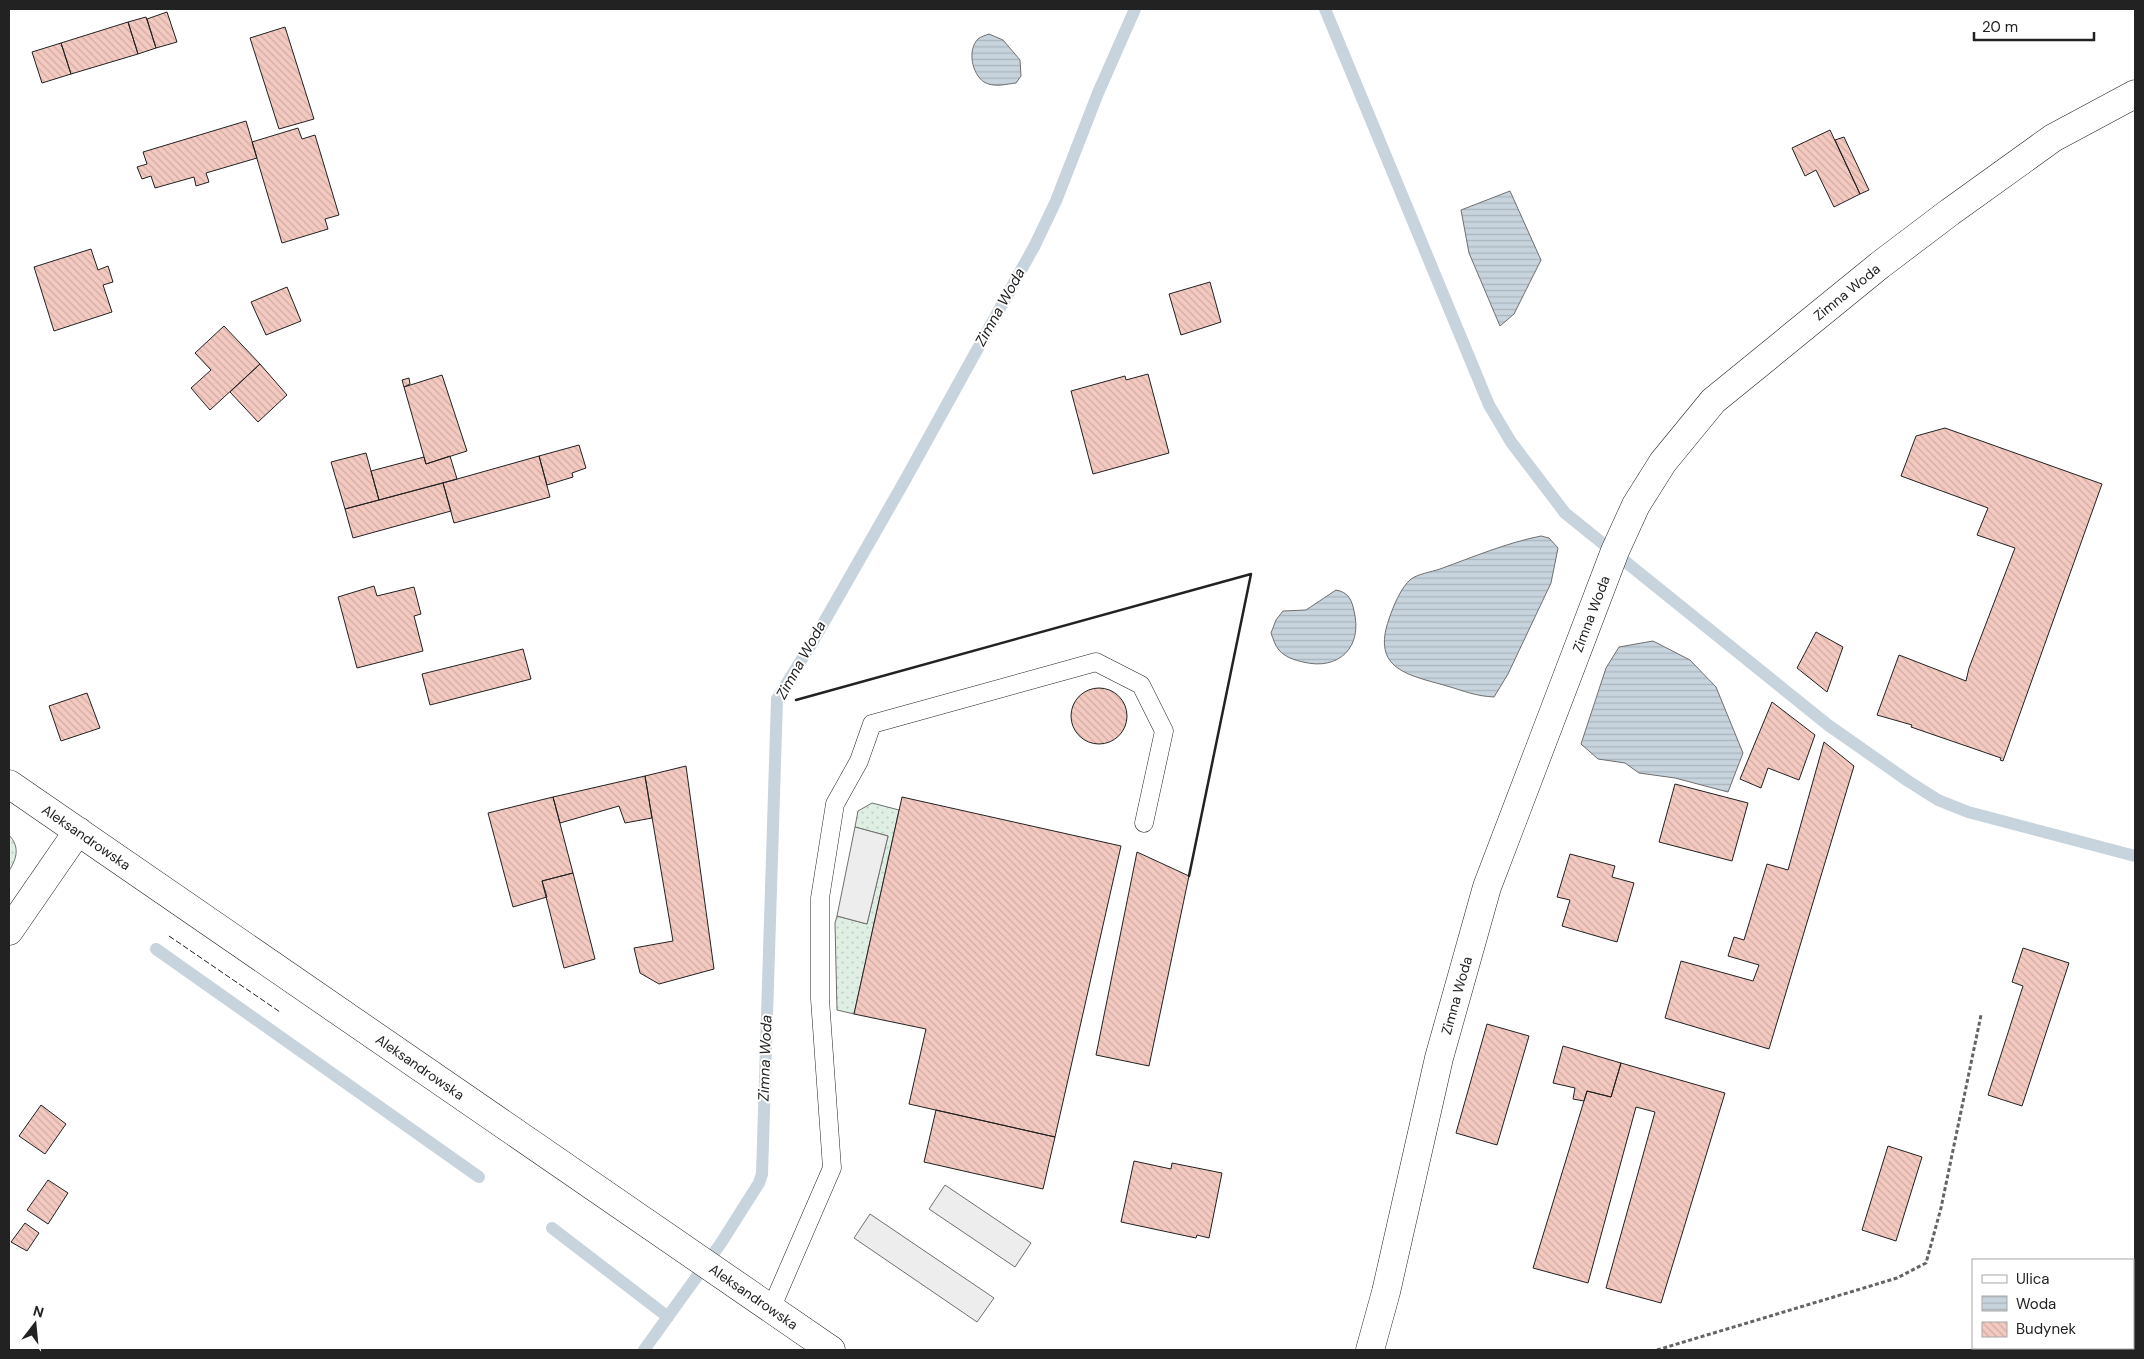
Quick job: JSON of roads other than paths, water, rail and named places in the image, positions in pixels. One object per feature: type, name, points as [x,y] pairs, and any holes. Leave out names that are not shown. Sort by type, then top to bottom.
[{"type":"street","name":"Zimna Woda","points":[[1370,1350],[1386,1292],[1438,1058],[1487,887],[1615,551],[1636,505],[1663,462],[1713,400],[1880,265],[1950,212],[2053,138],[2135,94]]},
{"type":"street","name":"Aleksandrowska","points":[[9,784],[831,1350]]},
{"type":"street","points":[[9,931],[78,831]]},
{"type":"lane","points":[[770,1309],[832,1168],[820,999],[820,898],[835,804],[859,761],[872,724],[1096,662],[1141,685],[1164,731],[1144,823]]},
{"type":"water","points":[[989,34],[1003,40],[1020,60],[1021,76],[1016,83],[988,84],[976,73],[972,62],[973,49],[978,39]]},
{"type":"water","points":[[1510,191],[1541,260],[1514,314],[1500,326],[1469,253],[1461,210]]},
{"type":"water","points":[[1541,536],[1549,538],[1558,548],[1551,583],[1508,674],[1494,697],[1481,696],[1419,678],[1397,668],[1389,660],[1385,649],[1385,636],[1389,619],[1401,592],[1411,579],[1502,546]]},
{"type":"water","points":[[1336,590],[1349,597],[1356,624],[1355,635],[1345,653],[1327,663],[1316,664],[1296,660],[1281,652],[1276,646],[1271,633],[1276,620],[1283,611],[1306,610]]},
{"type":"water","points":[[1653,641],[1690,660],[1716,687],[1743,753],[1728,792],[1675,778],[1639,773],[1625,763],[1598,759],[1581,744],[1606,668],[1619,647]]},
{"type":"waterway","name":"Zimna Woda","points":[[644,1350],[721,1243],[759,1183],[762,1174],[777,699],[812,643],[904,482],[1035,245],[1056,201],[1098,93],[1135,9]]},
{"type":"waterway","points":[[1325,9],[1489,405],[1511,442],[1565,513],[1828,725],[1938,800],[1968,812],[2135,856]]},
{"type":"waterway","points":[[156,949],[479,1177]]},
{"type":"waterway","points":[[552,1228],[668,1317]]}]
